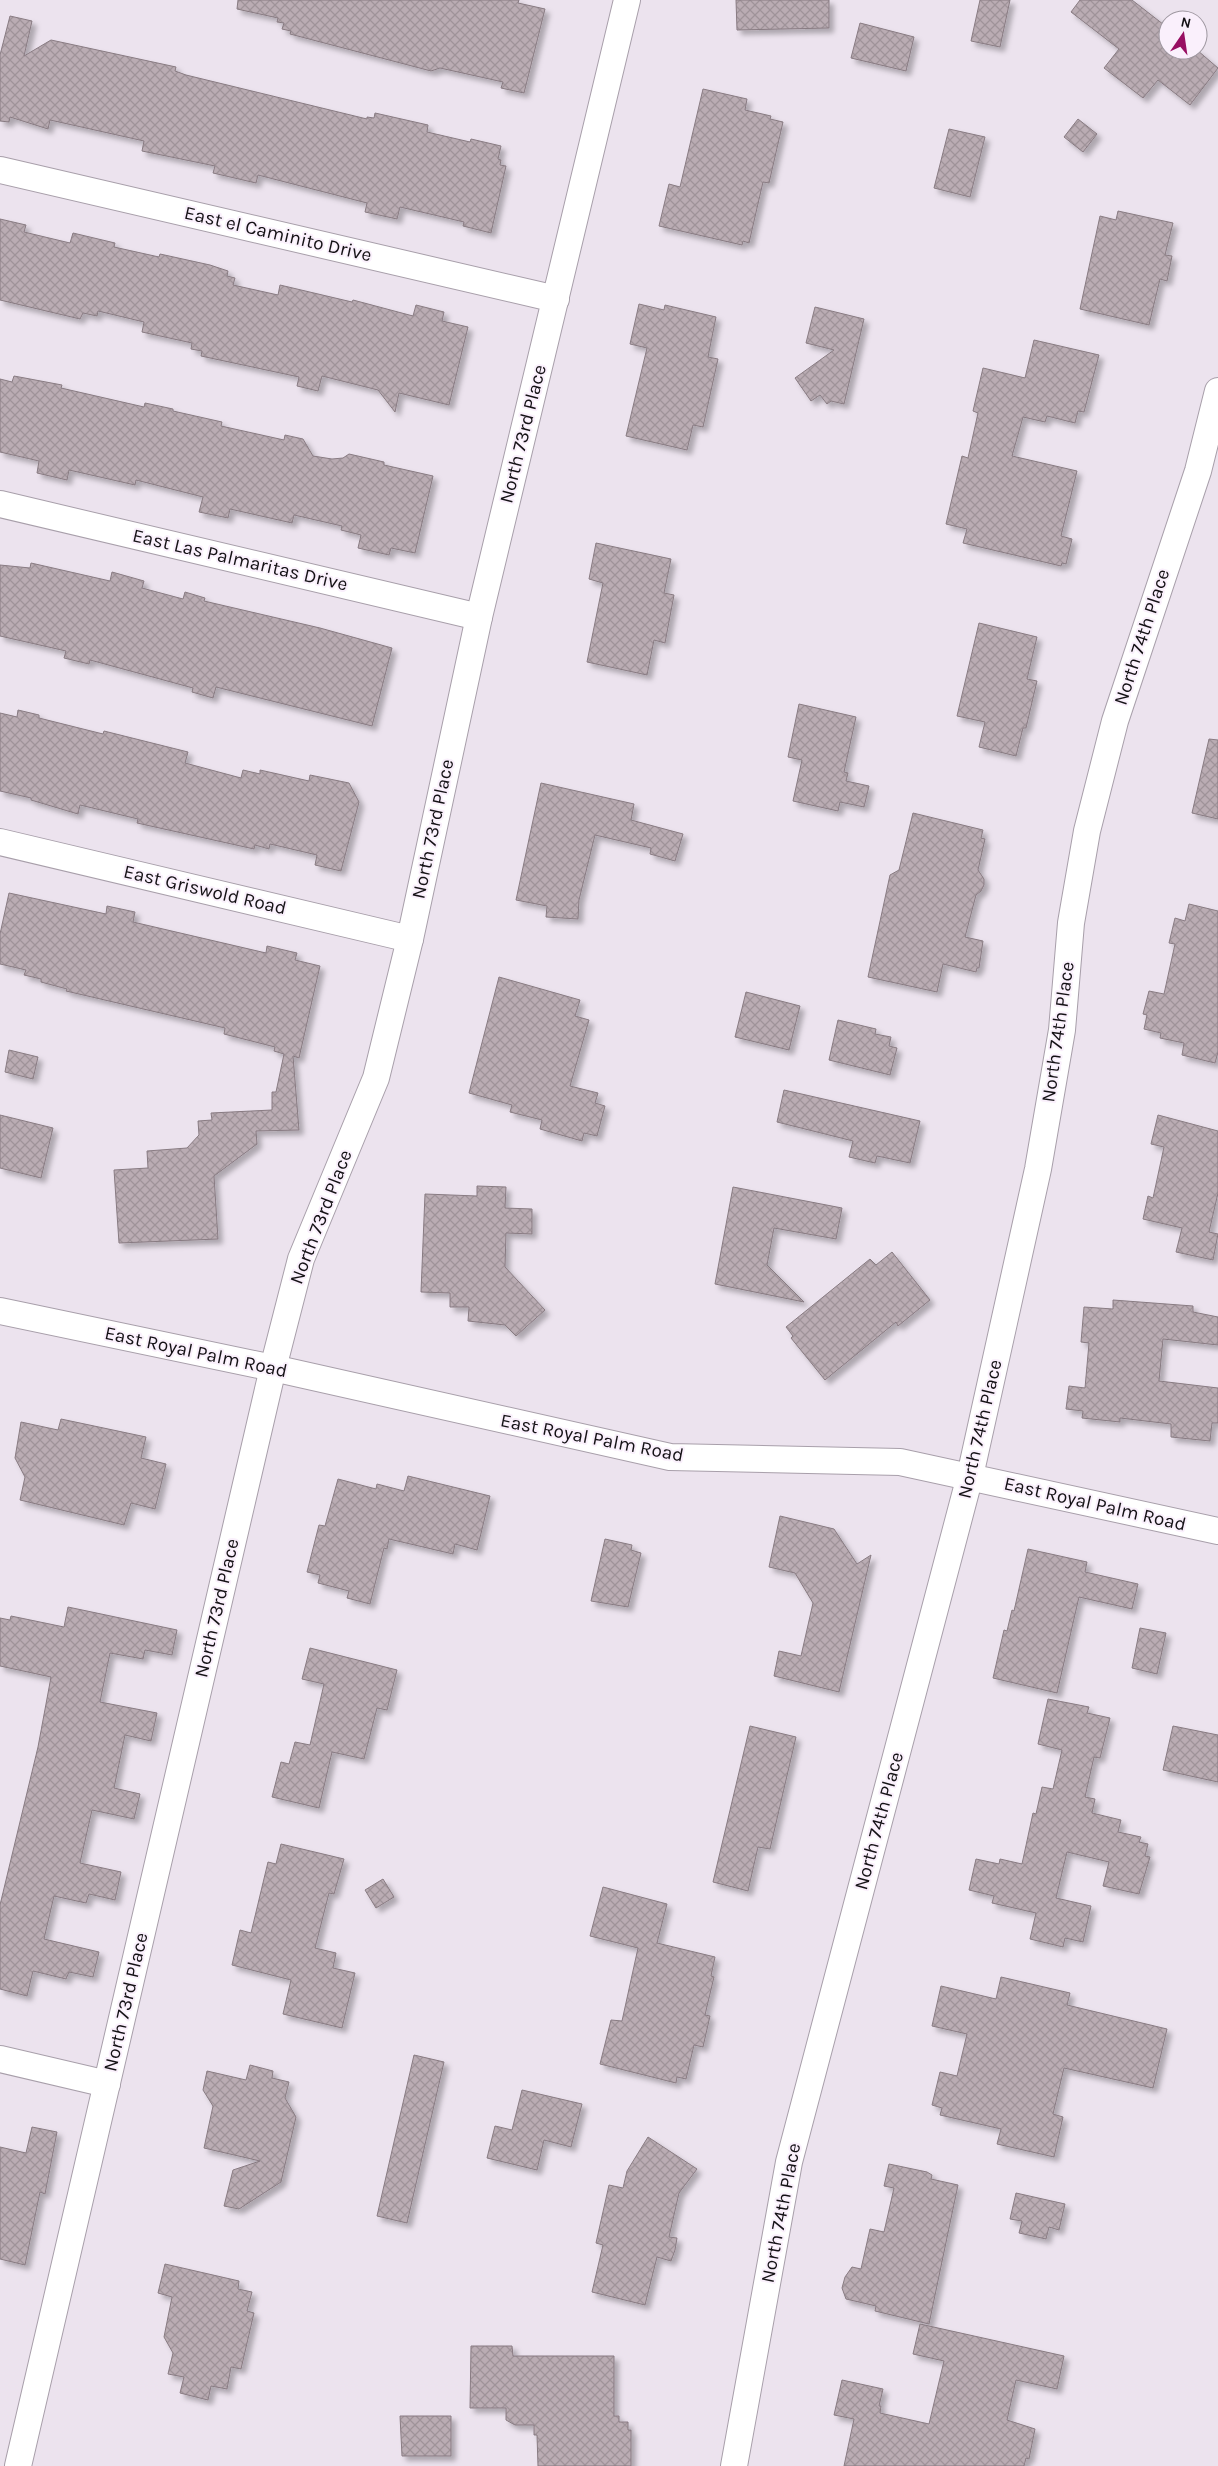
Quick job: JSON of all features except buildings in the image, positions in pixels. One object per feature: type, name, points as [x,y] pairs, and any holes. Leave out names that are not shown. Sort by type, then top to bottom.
[{"type":"street","name":"North 73rd Place","points":[[18,2466],[273,1368],[301,1259],[376,1078],[410,939],[479,616],[627,0]]},
{"type":"street","name":"East el Caminito Drive","points":[[0,170],[556,299]]},
{"type":"street","name":"North 74th Place","points":[[734,2466],[789,2162],[970,1476],[1038,1169],[1062,1030],[1071,924],[1087,831],[1115,721],[1198,471],[1218,391]]},
{"type":"street","name":"East Las Palmaritas Drive","points":[[0,504],[479,616]]},
{"type":"street","name":"East Griswold Road","points":[[0,842],[410,939]]},
{"type":"street","name":"East Royal Palm Road","points":[[0,1311],[273,1368],[670,1457],[900,1462],[1218,1531]]},
{"type":"street","points":[[0,2059],[107,2084]]}]
